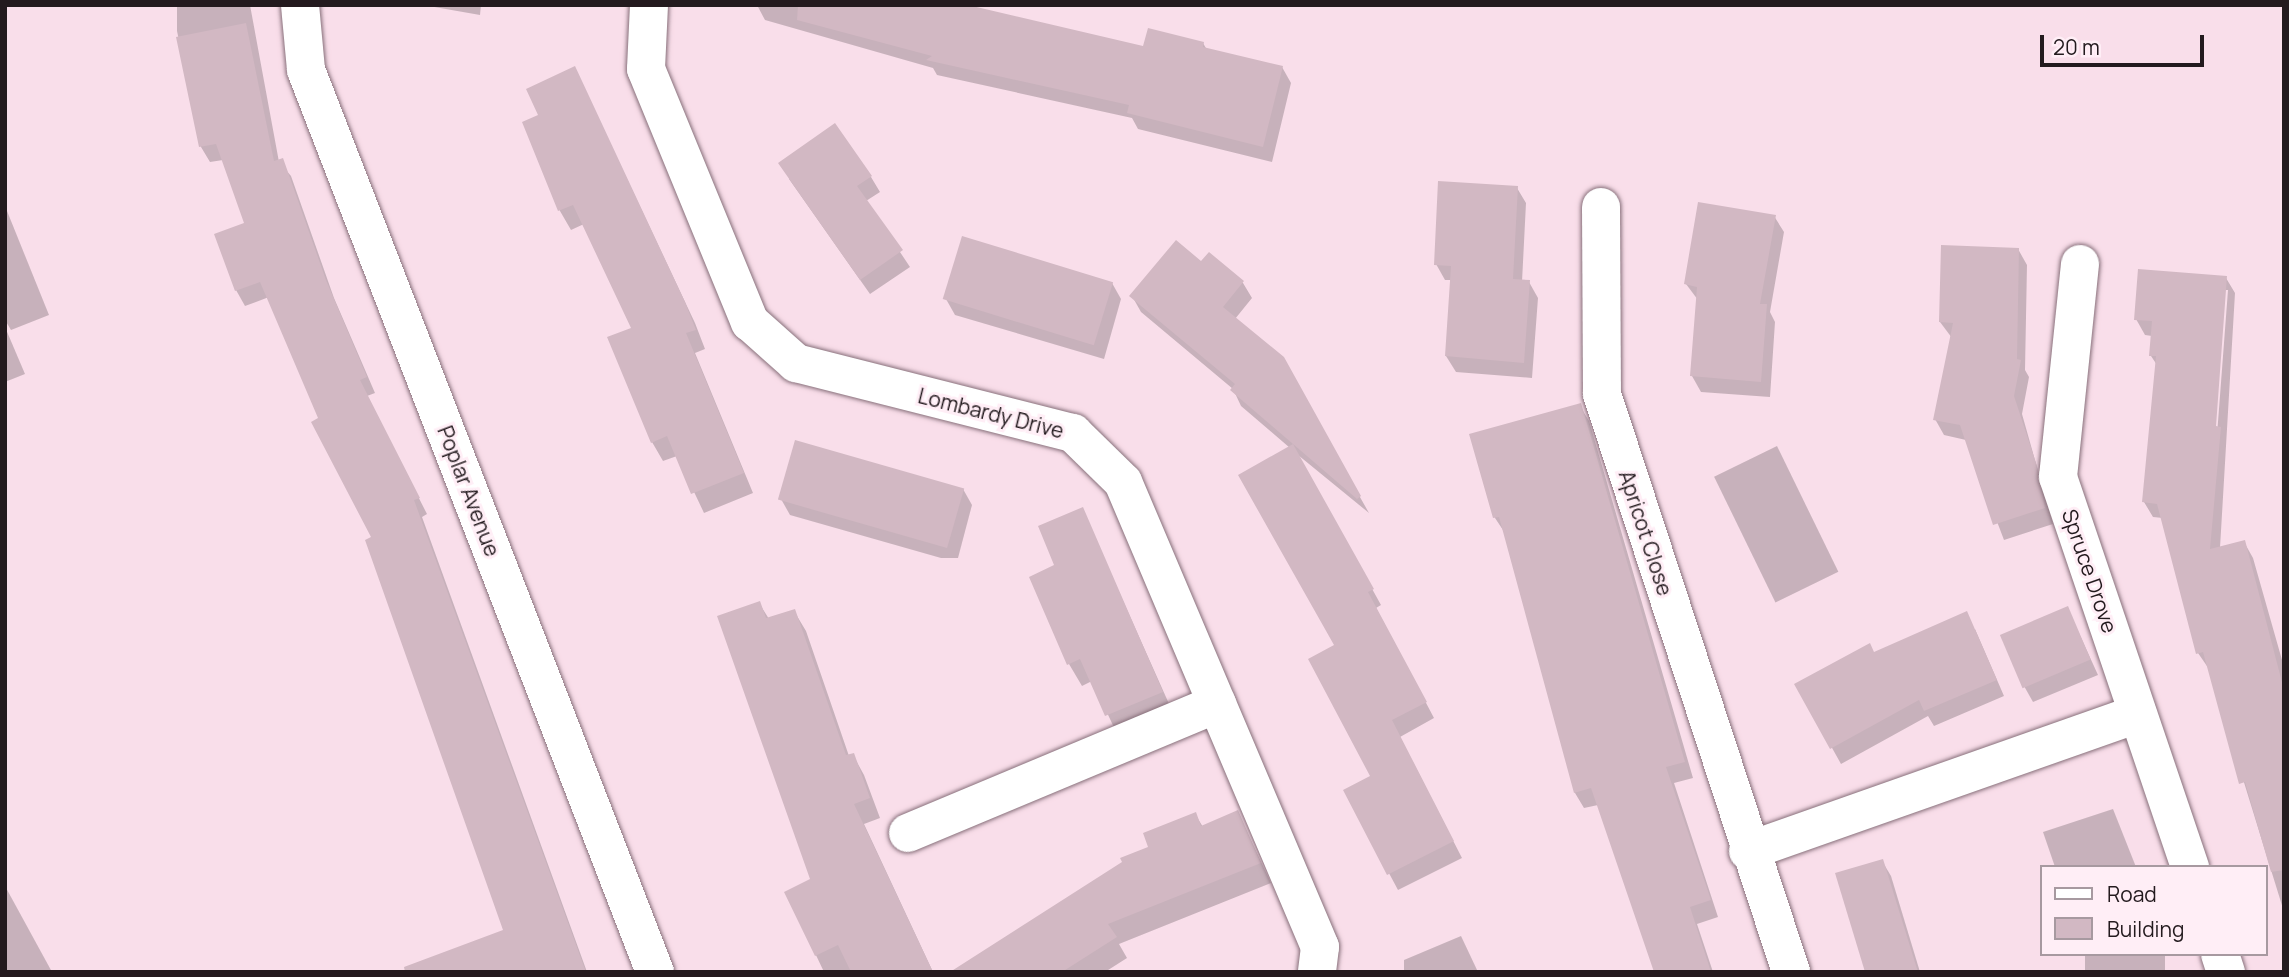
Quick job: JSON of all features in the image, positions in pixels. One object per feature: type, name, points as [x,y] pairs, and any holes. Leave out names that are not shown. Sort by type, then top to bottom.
[{"type":"street","name":"Poplar Avenue","points":[[300,5],[306,70],[655,972]]},
{"type":"street","name":"Lombardy Drive","points":[[649,5],[646,69],[750,322],[796,363],[1073,433],[1123,482],[1320,947],[1317,972]]},
{"type":"street","name":"Apricot Close","points":[[1601,207],[1602,394],[1748,851],[1791,972]]},
{"type":"street","name":"Spruce Drove","points":[[2080,264],[2058,477],[2189,865]]},
{"type":"street","points":[[908,832],[1217,704]]},
{"type":"street","points":[[1748,851],[2138,714]]},
{"type":"building","points":[[798,5],[968,5],[1143,46],[1148,28],[1204,42],[1203,47],[1283,66],[1263,147],[1127,113],[1129,105],[926,60],[932,56],[797,20]]},
{"type":"building","points":[[246,23],[274,161],[283,158],[326,280],[367,377],[360,380],[420,498],[414,500],[586,972],[405,972],[404,967],[503,930],[365,540],[371,537],[311,422],[318,418],[260,282],[235,291],[214,234],[244,223],[216,144],[199,147],[176,37]]},
{"type":"building","points":[[575,66],[685,302],[696,330],[686,333],[744,473],[691,494],[667,436],[651,443],[607,337],[631,328],[573,205],[558,211],[522,122],[538,115],[526,89]]},
{"type":"building","points":[[835,123],[872,176],[857,186],[903,250],[860,280],[778,163]]},
{"type":"building","points":[[1438,181],[1518,186],[1513,279],[1530,280],[1524,363],[1445,356],[1451,266],[1434,265]]},
{"type":"building","points":[[1698,202],[1776,215],[1760,304],[1767,304],[1761,382],[1690,376],[1697,287],[1684,284]]},
{"type":"building","points":[[962,236],[1113,282],[1094,345],[943,299]]},
{"type":"building","points":[[1176,240],[1201,261],[1209,252],[1244,281],[1223,307],[1284,357],[1361,496],[1357,499],[1230,390],[1235,384],[1129,296]]},
{"type":"building","points":[[1941,245],[2019,248],[2017,359],[2021,360],[2014,396],[2037,466],[2045,508],[1993,525],[1960,425],[1933,420],[1953,323],[1939,322]]},
{"type":"building","points":[[2138,269],[2227,276],[2216,426],[2221,427],[2210,549],[2245,540],[2284,690],[2284,870],[2271,872],[2245,782],[2239,784],[2203,652],[2196,654],[2157,504],[2142,502],[2156,356],[2149,356],[2152,321],[2134,320]]},
{"type":"building","points":[[1581,403],[1685,762],[1666,767],[1711,900],[1690,907],[1711,972],[1654,972],[1591,788],[1574,793],[1499,517],[1493,518],[1469,434]]},
{"type":"building","points":[[795,440],[964,489],[947,548],[778,500]]},
{"type":"building","points":[[1293,444],[1374,589],[1368,592],[1427,702],[1392,720],[1454,841],[1387,875],[1343,790],[1370,776],[1308,659],[1334,645],[1238,475]]},
{"type":"building","points":[[1083,507],[1163,692],[1105,716],[1080,659],[1067,665],[1029,577],[1054,565],[1038,526]]},
{"type":"building","points":[[760,601],[766,618],[795,609],[846,755],[854,753],[870,798],[854,804],[933,972],[851,972],[838,945],[815,956],[784,892],[810,879],[717,616]]},
{"type":"building","points":[[2068,606],[2091,659],[2023,688],[2000,635]]},
{"type":"building","points":[[1967,611],[1997,680],[1924,711],[1919,700],[1830,749],[1794,684],[1870,643],[1874,652]]},
{"type":"building","points":[[1238,810],[1261,863],[1108,924],[1117,937],[1062,972],[950,972],[1122,862],[1120,858],[1148,847],[1143,833],[1196,812],[1201,826]]},
{"type":"building","points":[[1883,859],[1918,972],[1865,972],[1835,873]]}]
